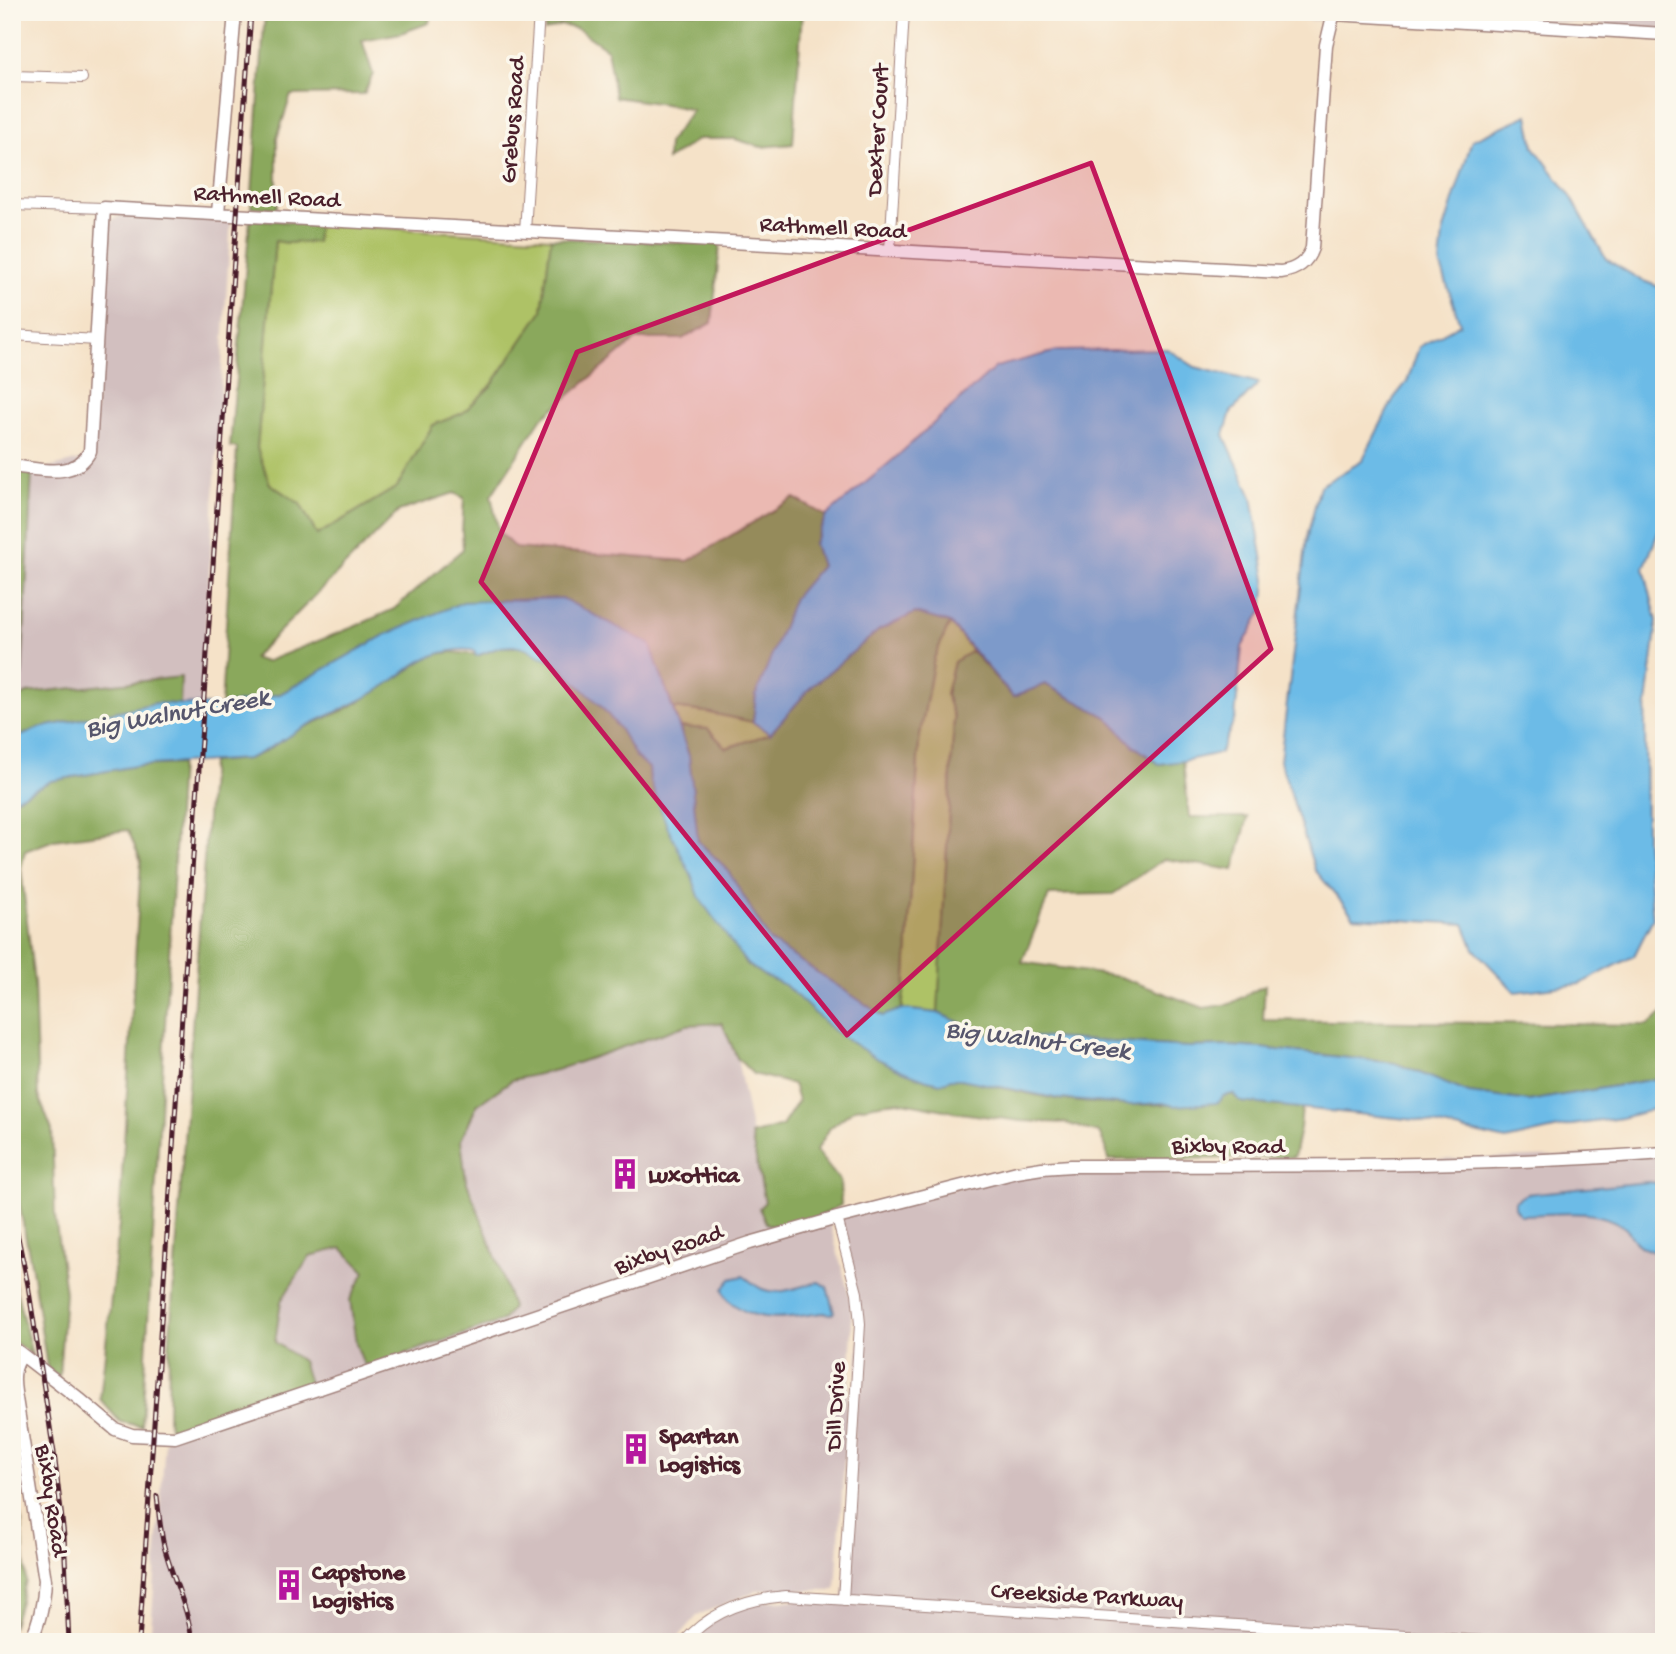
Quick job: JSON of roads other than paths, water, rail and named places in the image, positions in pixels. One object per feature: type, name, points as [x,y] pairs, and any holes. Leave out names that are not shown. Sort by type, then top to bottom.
[{"type":"street","points":[[218,214],[235,12]]},
{"type":"street","name":"Grebus Road","points":[[525,231],[539,12]]},
{"type":"street","name":"Dexter Court","points":[[890,250],[904,12]]},
{"type":"street","name":"Rathmell Road","points":[[104,208],[1281,272],[1297,268],[1309,256],[1314,240],[1326,45],[1334,13],[1664,34]]},
{"type":"street","points":[[12,76],[82,78]]},
{"type":"street","points":[[12,205],[104,208],[90,451],[84,461],[73,468],[61,470],[12,466]]},
{"type":"street","points":[[12,335],[97,340]]},
{"type":"street","name":"Bixby Road","points":[[17,1351],[115,1430],[132,1435],[175,1437],[737,1247],[837,1218],[996,1177],[1042,1168],[1550,1161],[1664,1153]]},
{"type":"street","name":"Dill Drive","points":[[837,1218],[857,1293],[860,1324],[843,1600]]},
{"type":"street","name":"Bixby Road","points":[[17,1351],[15,1392],[45,1580],[42,1611],[30,1642]]},
{"type":"street","name":"Creekside Parkway","points":[[684,1642],[703,1624],[734,1607],[751,1601],[786,1596],[1499,1642]]},
{"type":"water","points":[[1528,115],[1534,147],[1572,198],[1606,259],[1641,280],[1664,289],[1664,518],[1644,568],[1657,621],[1645,721],[1646,840],[1653,918],[1634,956],[1580,984],[1515,992],[1474,949],[1464,924],[1354,917],[1315,870],[1280,761],[1307,537],[1320,486],[1362,461],[1394,398],[1407,382],[1419,347],[1460,324],[1440,263],[1443,233],[1472,140]]},
{"type":"water","points":[[1167,349],[1195,367],[1259,383],[1231,412],[1224,435],[1252,497],[1266,579],[1263,609],[1242,647],[1235,718],[1220,753],[1159,764],[1133,745],[1107,717],[1045,684],[1013,697],[950,623],[915,613],[879,630],[811,687],[770,734],[753,722],[756,695],[794,598],[821,566],[814,543],[826,516],[996,367],[1057,351]]},
{"type":"water","name":"Big Walnut Creek","points":[[562,598],[650,644],[689,756],[698,841],[727,869],[770,941],[883,1016],[902,1009],[938,1013],[985,1034],[1188,1047],[1260,1048],[1395,1063],[1469,1093],[1529,1101],[1655,1079],[1664,1070],[1664,1106],[1622,1118],[1572,1125],[1506,1140],[1416,1120],[1241,1102],[1233,1094],[1223,1096],[1216,1103],[1128,1105],[1060,1099],[961,1079],[941,1083],[903,1071],[876,1058],[834,1031],[785,985],[746,963],[700,899],[667,826],[650,780],[649,768],[636,757],[619,728],[601,706],[550,659],[528,649],[513,646],[500,647],[476,656],[474,651],[463,650],[427,658],[372,694],[247,759],[135,766],[51,781],[12,800],[12,740],[39,728],[156,703],[221,706],[280,694],[385,635],[463,602]]},
{"type":"water","points":[[1648,1182],[1662,1187],[1662,1255],[1640,1246],[1624,1227],[1600,1216],[1574,1213],[1520,1215],[1515,1207],[1515,1201],[1526,1194]]},
{"type":"water","points":[[743,1276],[762,1289],[776,1292],[819,1282],[827,1287],[834,1312],[778,1318],[746,1312],[729,1301],[723,1289],[731,1279]]},
{"type":"railway","points":[[139,1642],[251,12]]},
{"type":"railway","points":[[12,1209],[28,1285],[54,1453],[64,1536],[69,1642]]},
{"type":"railway","points":[[157,1496],[164,1546],[187,1617],[192,1642]]},
{"type":"place","name":"Luxottica","points":[[625,1174]]},
{"type":"place","name":"Spartan Logistics","points":[[636,1449]]},
{"type":"place","name":"Capstone Logistics","points":[[289,1585]]}]
